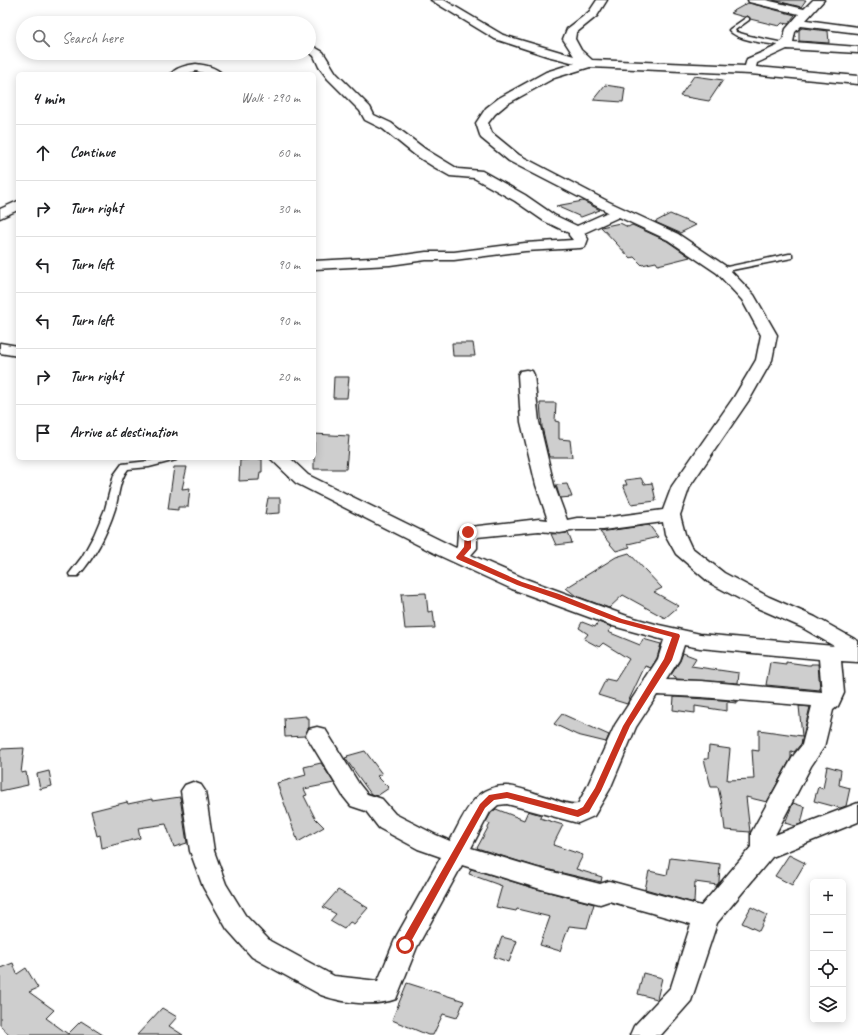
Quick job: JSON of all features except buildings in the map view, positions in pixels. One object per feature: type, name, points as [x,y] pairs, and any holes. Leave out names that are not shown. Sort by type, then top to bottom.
[{"type":"street","points":[[436,0],[500,37],[551,54],[589,63],[750,70],[858,80]]},
{"type":"street","points":[[589,63],[576,52],[569,39],[571,31],[582,24],[599,8],[602,0]]},
{"type":"street","points":[[753,0],[807,13]]},
{"type":"street","points":[[750,70],[751,61],[770,54],[788,41],[790,31],[819,0]]},
{"type":"street","points":[[798,22],[858,30]]},
{"type":"street","points":[[784,45],[858,50]]},
{"type":"street","points":[[316,52],[319,54],[324,67],[366,110],[369,117],[387,126],[420,152],[455,173],[477,174],[520,198],[549,218],[577,231],[619,212]]},
{"type":"street","points":[[589,63],[550,75],[503,101],[490,111],[482,124],[486,135],[514,158],[619,212],[672,237],[697,252],[722,270],[749,298],[765,324],[769,335],[764,360],[742,397],[681,486],[671,515],[675,534],[683,550],[717,578],[762,602],[808,622],[858,650]]},
{"type":"street","points":[[181,72],[186,69],[202,67],[212,72]]},
{"type":"street","points":[[0,214],[16,206]]},
{"type":"street","points":[[316,265],[390,261],[426,256],[461,255],[525,247],[580,244],[581,241],[576,234],[577,231]]},
{"type":"street","points":[[0,348],[16,351]]},
{"type":"street","points":[[526,374],[530,422],[545,485],[560,527]]},
{"type":"street","points":[[281,460],[302,479],[459,557],[519,584],[557,596],[620,621],[700,641],[858,655]]},
{"type":"street","points":[[459,557],[467,548],[468,532],[539,525],[560,527],[577,524],[603,524],[671,515]]},
{"type":"street","points":[[193,791],[202,851],[216,887],[236,922],[261,949],[330,987],[376,993],[387,991],[405,945],[482,806],[492,797],[507,795],[578,814],[586,810],[598,789],[626,726],[668,660],[676,636]]},
{"type":"street","points":[[763,850],[763,833],[802,761],[814,747],[822,708],[830,700],[833,693],[829,652]]},
{"type":"street","points":[[650,687],[701,689],[830,700]]},
{"type":"street","points":[[317,735],[351,790],[359,800],[374,805],[387,821],[427,842],[456,853],[537,878],[600,894],[609,891],[706,918]]},
{"type":"street","points":[[644,1035],[682,993],[706,918],[763,850],[858,812]]},
{"type":"lane","points":[[747,19],[732,30],[734,33],[749,38],[784,45]]},
{"type":"lane","points":[[722,270],[789,256]]},
{"type":"lane","points":[[74,574],[86,561],[101,531],[111,508],[121,470],[125,466],[149,464],[164,460]]},
{"type":"route","points":[[405,945],[482,806],[492,797],[507,795],[578,814],[586,810],[598,789],[626,726],[668,660],[676,636],[620,621],[557,596],[519,584],[459,557],[467,548],[468,532]]}]
